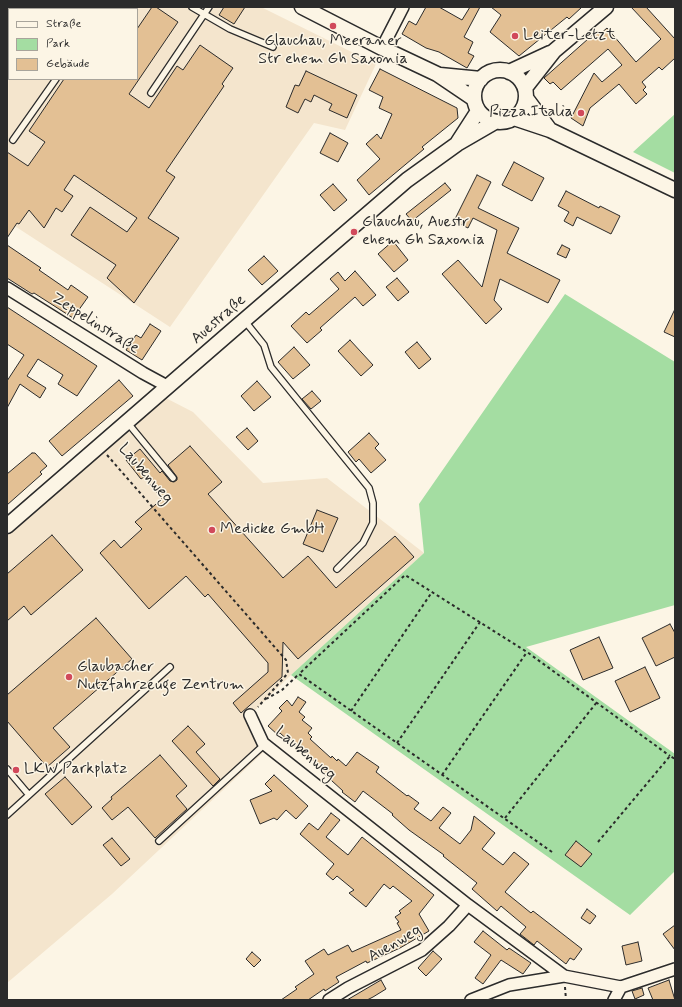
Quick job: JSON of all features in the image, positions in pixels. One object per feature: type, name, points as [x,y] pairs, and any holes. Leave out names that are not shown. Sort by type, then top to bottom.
[{"type":"street","points":[[302,7],[437,74],[476,105],[488,120],[495,122],[506,122],[520,113],[524,106],[525,93],[554,51]]},
{"type":"street","points":[[382,48],[403,7]]},
{"type":"street","points":[[476,105],[474,91],[485,75],[496,71],[510,72],[554,51],[606,7]]},
{"type":"street","points":[[510,72],[521,82],[525,93],[550,130]]},
{"type":"street","points":[[437,74],[481,79]]},
{"type":"street","name":"Auestraße","points":[[457,144],[476,105]]},
{"type":"street","points":[[514,118],[550,130],[675,190]]},
{"type":"street","name":"Auestraße","points":[[7,526],[167,386],[408,180],[457,144],[495,122]]},
{"type":"street","name":"Zeppelinstraße","points":[[7,288],[143,373],[167,386]]},
{"type":"street","name":"Laubenweg","points":[[250,715],[265,744],[468,905],[564,976],[621,986]]},
{"type":"street","name":"Auenweg","points":[[329,1000],[348,988],[422,950],[450,926],[468,905]]},
{"type":"street","points":[[614,1000],[621,986],[675,969]]},
{"type":"street","points":[[471,1000],[509,985],[564,976]]},
{"type":"lane","points":[[192,7],[230,29],[273,47]]},
{"type":"lane","points":[[151,93],[209,7]]},
{"type":"lane","points":[[13,140],[55,80]]},
{"type":"lane","points":[[244,320],[264,345],[271,368],[369,488],[373,503],[373,523],[363,543],[337,569]]},
{"type":"lane","points":[[126,422],[173,478]]},
{"type":"lane","points":[[7,815],[170,667]]},
{"type":"lane","points":[[160,841],[265,744]]},
{"type":"lane","points":[[7,769],[29,795]]},
{"type":"path","name":"Laubenweg","points":[[100,446],[286,660],[288,673],[250,715]]},
{"type":"path","points":[[265,699],[282,690],[405,575],[527,652],[675,759]]},
{"type":"path","points":[[351,711],[432,592]]},
{"type":"path","points":[[397,743],[480,621]]},
{"type":"path","points":[[442,775],[527,652]]},
{"type":"path","points":[[299,674],[552,852]]},
{"type":"path","points":[[505,818],[597,702]]},
{"type":"path","points":[[598,842],[670,756]]},
{"type":"shaded area","points":[[261,7],[376,64],[345,130],[314,123],[170,327],[7,221],[8,54],[8,80],[138,80],[138,8],[28,8]]},
{"type":"shaded area","points":[[158,394],[193,412],[263,483],[327,478],[424,553],[291,675],[250,715],[269,747],[112,894],[7,983],[7,528]]},
{"type":"green space","points":[[675,114],[675,173],[633,152]]},
{"type":"green space","points":[[565,294],[675,362],[675,605],[526,647],[675,754],[675,871],[630,915],[291,675],[424,553],[419,504]]},
{"type":"building","points":[[152,7],[156,7],[178,22],[129,94],[149,108],[177,66],[183,70],[200,45],[233,68],[222,84],[224,86],[166,171],[175,177],[148,218],[179,238],[134,303],[107,278],[116,265],[71,235],[90,207],[127,232],[137,218],[74,175],[64,190],[73,196],[62,212],[56,208],[44,228],[29,210],[19,224],[17,223],[7,238],[7,152],[28,166],[45,142],[29,131],[63,80],[138,80],[138,28]]},
{"type":"building","points":[[224,7],[245,7],[234,24],[219,15]]},
{"type":"building","points":[[426,7],[439,7],[462,20],[470,7],[480,7],[464,37],[473,42],[468,53],[474,56],[467,68],[439,52],[426,48],[402,34],[409,21],[416,25]]},
{"type":"building","points":[[491,7],[582,7],[569,19],[567,17],[519,56],[490,32],[501,15]]},
{"type":"building","points":[[631,7],[646,7],[675,39],[675,58],[662,70],[659,67],[642,82],[646,87],[643,90],[647,94],[636,104],[619,84],[590,108],[583,126],[571,118],[594,73],[602,82],[622,65],[608,49],[561,90],[553,82],[550,84],[544,78],[597,31],[600,34],[607,28],[636,62],[661,39]]},
{"type":"building","points":[[380,69],[457,108],[458,118],[422,147],[424,149],[369,195],[357,180],[380,159],[366,144],[377,134],[381,139],[392,114],[379,108],[383,97],[369,90]]},
{"type":"building","points":[[306,71],[357,95],[347,118],[329,110],[332,104],[314,95],[311,102],[305,99],[298,113],[286,107],[295,85],[299,86]]},
{"type":"building","points":[[330,133],[348,143],[338,162],[320,153]]},
{"type":"building","points":[[514,162],[544,178],[532,201],[502,185]]},
{"type":"building","points":[[477,175],[491,182],[478,208],[519,228],[507,253],[560,280],[548,303],[500,279],[494,300],[502,309],[486,324],[442,274],[458,260],[482,287],[497,230],[473,218],[468,228],[454,221]]},
{"type":"building","points":[[445,183],[451,190],[412,221],[406,214]]},
{"type":"building","points":[[333,184],[347,200],[334,211],[320,195]]},
{"type":"building","points":[[566,191],[599,208],[600,206],[620,216],[611,234],[577,217],[573,226],[564,221],[569,212],[558,206]]},
{"type":"building","points":[[393,241],[408,260],[394,272],[378,254]]},
{"type":"building","points":[[7,245],[41,268],[39,270],[68,290],[71,285],[88,297],[73,318],[7,278]]},
{"type":"building","points":[[562,245],[570,249],[566,258],[557,254]]},
{"type":"building","points":[[264,256],[278,271],[262,285],[248,270]]},
{"type":"building","points":[[355,271],[376,295],[363,306],[355,297],[320,328],[322,330],[307,343],[291,326],[306,312],[309,315],[339,289],[330,279],[338,272],[345,281]]},
{"type":"building","points":[[397,278],[409,292],[398,301],[386,287]]},
{"type":"building","points":[[7,307],[97,366],[77,396],[58,384],[63,375],[38,359],[27,376],[46,388],[40,398],[20,384],[7,408],[7,381],[24,355],[7,344]]},
{"type":"building","points":[[675,309],[675,337],[664,332]]},
{"type":"building","points":[[150,324],[161,331],[142,360],[126,350],[136,335],[141,338]]},
{"type":"building","points":[[350,340],[373,365],[361,376],[338,351]]},
{"type":"building","points":[[417,342],[431,359],[419,369],[405,352]]},
{"type":"building","points":[[294,347],[310,365],[293,379],[278,362]]},
{"type":"building","points":[[119,380],[133,396],[62,456],[49,441]]},
{"type":"building","points":[[257,381],[271,397],[254,411],[241,396]]},
{"type":"building","points":[[312,391],[321,401],[311,409],[302,399]]},
{"type":"building","points":[[247,428],[258,441],[248,450],[236,437]]},
{"type":"building","points":[[369,433],[379,444],[375,448],[386,460],[371,473],[359,459],[356,462],[348,452]]},
{"type":"building","points":[[190,446],[222,482],[208,494],[283,578],[308,556],[336,588],[395,536],[414,557],[298,659],[283,642],[282,677],[241,713],[233,703],[268,672],[268,663],[208,594],[205,597],[186,576],[149,609],[100,553],[114,540],[121,548],[142,529],[135,522],[162,499],[144,477],[141,479],[126,460],[140,449],[160,473],[162,471],[170,481],[174,482],[177,480],[177,477],[168,465]]},
{"type":"building","points":[[32,453],[35,453],[47,466],[40,472],[42,474],[7,505],[7,474]]},
{"type":"building","points":[[317,510],[338,518],[323,552],[303,544]]},
{"type":"building","points":[[52,535],[83,570],[31,615],[24,606],[7,621],[7,574]]},
{"type":"building","name":"Glaubacher Nutzfahrzeuge Zentrum","points":[[96,618],[132,659],[53,728],[70,747],[47,767],[7,721],[7,695]]},
{"type":"building","points":[[670,624],[675,633],[675,657],[656,666],[642,638]]},
{"type":"building","points":[[599,637],[613,668],[583,680],[570,650]]},
{"type":"building","points":[[645,667],[660,698],[630,712],[615,681]]},
{"type":"building","points":[[298,697],[306,702],[299,712],[305,717],[302,720],[312,728],[308,733],[312,737],[310,739],[331,758],[332,756],[337,761],[338,759],[346,766],[357,752],[379,767],[376,772],[407,796],[408,795],[419,803],[414,809],[431,821],[443,807],[451,813],[439,828],[460,844],[471,830],[474,816],[495,833],[482,849],[503,865],[514,852],[529,864],[505,892],[531,913],[533,911],[582,949],[574,960],[570,958],[566,964],[537,941],[534,945],[520,934],[526,927],[501,906],[497,911],[472,889],[477,883],[443,856],[444,855],[409,830],[392,815],[393,814],[363,791],[355,802],[342,792],[343,791],[320,770],[321,768],[300,749],[299,750],[280,733],[278,735],[268,726],[282,711],[279,708],[287,700],[292,706]]},
{"type":"building","points":[[188,726],[205,744],[196,752],[220,779],[213,786],[172,741]]},
{"type":"building","points":[[160,755],[187,786],[176,796],[187,809],[155,838],[128,807],[112,820],[102,808],[112,799],[111,797]]},
{"type":"building","points":[[274,775],[308,806],[296,819],[286,810],[277,820],[274,818],[260,824],[250,800],[272,791],[265,784]]},
{"type":"building","points":[[65,777],[92,807],[72,825],[45,794]]},
{"type":"building","points":[[331,813],[340,820],[326,837],[348,855],[362,837],[434,895],[419,914],[429,931],[400,948],[367,963],[366,961],[336,977],[339,982],[325,991],[324,989],[308,1000],[281,1000],[297,989],[295,987],[314,974],[305,961],[324,949],[328,955],[348,945],[352,952],[401,930],[397,923],[399,922],[395,917],[401,913],[399,911],[412,901],[393,886],[390,889],[384,884],[366,907],[349,893],[354,890],[337,876],[333,880],[326,874],[334,864],[300,834],[309,823],[318,830]]},
{"type":"building","points":[[112,838],[130,859],[121,866],[103,845]]},
{"type":"building","points":[[576,841],[592,854],[581,867],[565,855]]},
{"type":"building","points":[[587,909],[596,916],[590,924],[581,918]]},
{"type":"building","points":[[675,925],[675,950],[663,934]]},
{"type":"building","points":[[483,931],[507,950],[509,948],[531,963],[523,974],[501,960],[483,984],[475,978],[491,955],[474,942]]},
{"type":"building","points":[[638,942],[642,961],[626,965],[622,946]]},
{"type":"building","points":[[433,951],[442,959],[426,976],[418,968]]},
{"type":"building","points":[[252,952],[261,960],[254,967],[246,959]]},
{"type":"building","points":[[381,980],[386,989],[373,997],[367,1000],[347,1000]]},
{"type":"building","points":[[669,980],[675,1000],[653,1000],[648,988]]},
{"type":"building","points":[[642,988],[644,995],[635,999],[632,991]]},
{"type":"place","name":"Glauchau, Meeraner Str ehem Gh Saxonia","points":[[333,26]]},
{"type":"place","name":"Leiter-Letzt","points":[[515,36]]},
{"type":"place","name":"Pizza Italia","points":[[581,113]]},
{"type":"place","name":"Glauchau, Auestr ehem Gh Saxonia","points":[[354,232]]},
{"type":"place","name":"Medicke GmbH","points":[[212,530]]},
{"type":"place","name":"Glaubacher Nutzfahrzeuge Zentrum","points":[[69,677]]},
{"type":"place","name":"LKW Parkplatz","points":[[16,770]]}]
